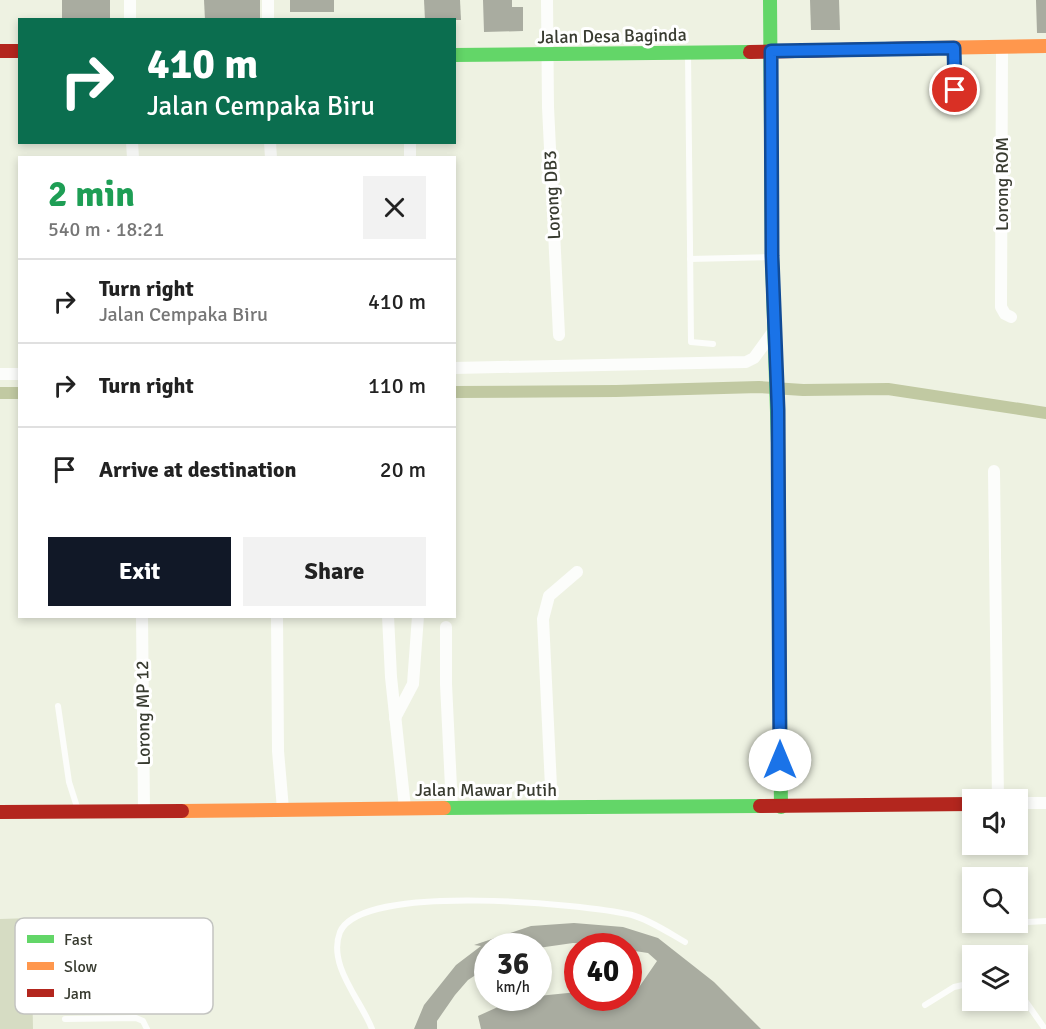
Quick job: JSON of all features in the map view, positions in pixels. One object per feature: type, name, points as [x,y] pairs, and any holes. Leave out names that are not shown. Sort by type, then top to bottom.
[{"type":"street","points":[[130,0],[130,18]]},
{"type":"street","points":[[268,0],[268,18]]},
{"type":"street","name":"Lorong DB3","points":[[547,0],[548,118],[559,335]]},
{"type":"street","points":[[770,0],[772,256],[778,410],[781,807]]},
{"type":"street","name":"Jalan Desa Baginda","points":[[456,55],[1046,46]]},
{"type":"street","name":"Lorong ROM","points":[[1002,47],[1001,307],[1005,314],[1011,317]]},
{"type":"street","points":[[0,51],[18,51]]},
{"type":"street","points":[[456,368],[746,362],[754,358],[775,329]]},
{"type":"street","points":[[0,374],[18,374]]},
{"type":"street","points":[[994,471],[998,789]]},
{"type":"street","points":[[552,808],[543,619],[549,596],[577,572]]},
{"type":"street","name":"Lorong MP 12","points":[[142,618],[144,810]]},
{"type":"street","points":[[277,618],[278,751],[283,809]]},
{"type":"street","points":[[388,618],[395,718],[405,808]]},
{"type":"street","points":[[395,718],[413,684],[418,618]]},
{"type":"street","points":[[446,627],[446,684],[452,808]]},
{"type":"street","points":[[1028,803],[1046,803]]},
{"type":"street","name":"Jalan Mawar Putih","points":[[0,812],[962,804]]},
{"type":"lane","points":[[954,48],[955,90]]},
{"type":"lane","points":[[688,53],[691,342],[713,344]]},
{"type":"lane","points":[[690,259],[772,256]]},
{"type":"lane","points":[[58,706],[69,782],[78,811]]},
{"type":"lane","points":[[372,1029],[341,967],[337,943],[341,930],[350,921],[379,907],[410,902],[478,901],[561,905],[634,916],[685,942]]},
{"type":"lane","points":[[1028,922],[1046,921]]},
{"type":"lane","points":[[925,1005],[954,987],[962,985]]},
{"type":"lane","points":[[1028,1005],[1045,1029]]},
{"type":"lane","points":[[65,1020],[136,1018],[143,1021],[147,1029]]},
{"type":"green space","points":[[0,919],[15,919],[15,1014],[33,1014],[33,1029],[0,1029]]},
{"type":"building","points":[[62,0],[110,0],[110,18],[62,18]]},
{"type":"building","points":[[204,0],[260,0],[260,18],[205,18]]},
{"type":"building","points":[[290,0],[334,0],[334,12],[290,12]]},
{"type":"building","points":[[424,0],[460,0],[461,20],[425,18]]},
{"type":"building","points":[[483,0],[512,0],[512,7],[523,7],[523,31],[484,32]]},
{"type":"building","points":[[810,0],[839,0],[840,30],[811,30]]},
{"type":"building","points":[[1036,0],[1046,0],[1046,33],[1037,33]]},
{"type":"building","points":[[574,923],[623,927],[658,938],[714,982],[761,1029],[481,1029],[478,1016],[489,1011],[552,1011],[552,995],[564,993],[564,1011],[642,1011],[642,983],[657,961],[648,953],[642,952],[642,933],[564,933],[564,944],[552,946],[552,933],[510,933],[531,926]]},
{"type":"building","points":[[474,951],[474,976],[455,995],[437,1021],[437,1029],[414,1029],[424,1005],[456,965]]},
{"type":"waterway","points":[[456,392],[759,387],[803,390],[888,389],[1046,413]]},
{"type":"waterway","points":[[0,393],[18,393]]},
{"type":"traffic: fast","points":[[770,0],[772,257],[778,443]]},
{"type":"traffic: fast","points":[[456,55],[750,52]]},
{"type":"traffic: fast","points":[[780,712],[781,807]]},
{"type":"traffic: fast","points":[[444,808],[760,806]]},
{"type":"traffic: slow","points":[[930,48],[1046,46]]},
{"type":"traffic: slow","points":[[778,443],[780,712]]},
{"type":"traffic: slow","points":[[182,811],[444,808]]},
{"type":"traffic: jam","points":[[750,52],[930,48]]},
{"type":"traffic: jam","points":[[0,51],[18,51]]},
{"type":"traffic: jam","points":[[760,806],[962,804]]},
{"type":"traffic: jam","points":[[0,812],[182,811]]},
{"type":"route","points":[[780,760],[778,410],[772,256],[771,51],[954,48],[955,90]]}]
